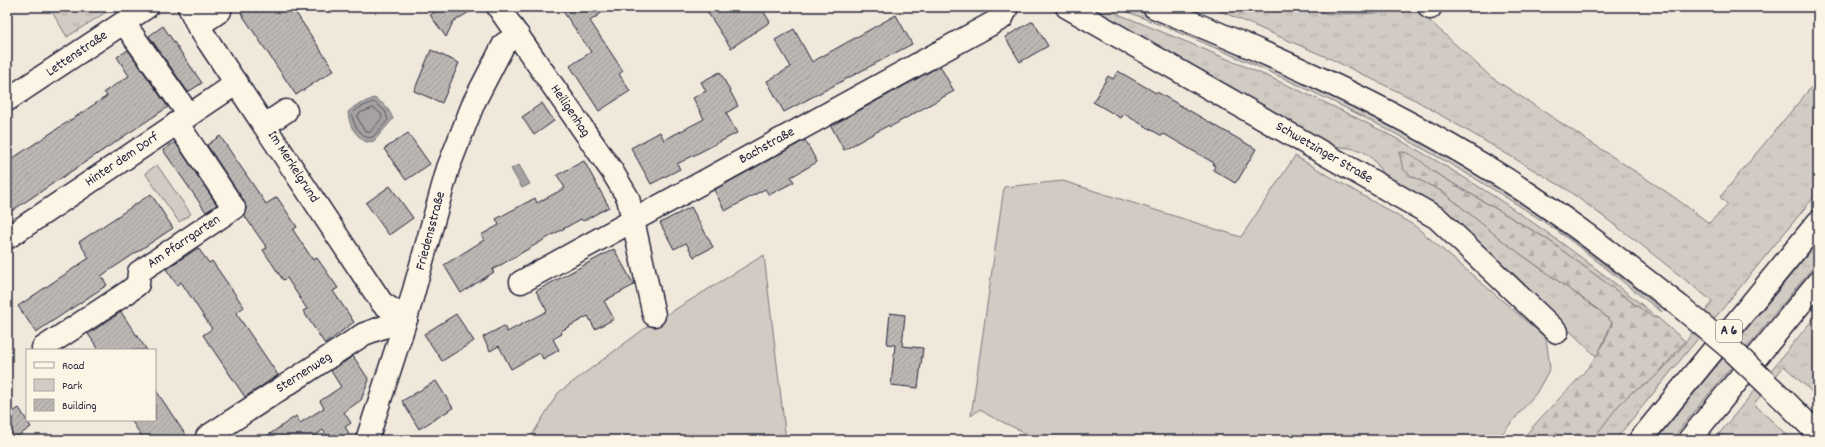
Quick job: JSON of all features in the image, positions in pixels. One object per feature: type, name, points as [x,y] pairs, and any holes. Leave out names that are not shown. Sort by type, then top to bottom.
[{"type":"main road","name":"Lettenstraße","points":[[7,100],[147,7]]},
{"type":"main road","name":"Heiligenhag","points":[[498,7],[612,171],[628,198],[654,315]]},
{"type":"main road","name":"Bachstraße","points":[[521,282],[633,219],[1002,18],[1007,7]]},
{"type":"main road","name":"Schwetzinger Straße","points":[[1067,7],[1437,218],[1557,332]]},
{"type":"main road","points":[[1154,7],[1213,30],[1352,93],[1420,128],[1540,201],[1602,245],[1682,308],[1733,351],[1817,431]]},
{"type":"main road","points":[[193,16],[220,11]]},
{"type":"main road","name":"Im Merkelgrund","points":[[193,16],[382,303],[406,319]]},
{"type":"main road","points":[[124,23],[183,119]]},
{"type":"main road","name":"Friedensstraße","points":[[367,440],[406,319],[448,168],[474,102],[504,44],[518,35]]},
{"type":"main road","name":"Hinter dem Dorf","points":[[7,238],[237,83]]},
{"type":"main road","points":[[265,125],[286,111]]},
{"type":"main road","name":"Am Pfarrgarten","points":[[43,348],[128,292],[138,284],[139,272],[234,208],[183,119]]},
{"type":"main road","name":"A 6","points":[[1640,440],[1818,222]]},
{"type":"main road","name":"A 6","points":[[1689,440],[1818,282]]},
{"type":"main road","name":"Sternenweg","points":[[207,437],[364,334],[406,319]]},
{"type":"green space","points":[[49,7],[114,7],[67,37]]},
{"type":"green space","points":[[1083,7],[1101,7],[1231,60],[1316,98],[1399,140],[1469,180],[1525,217],[1606,276],[1658,318],[1653,318],[1547,239],[1432,171],[1404,152],[1410,175],[1443,192],[1522,255],[1600,311],[1612,322],[1597,357],[1554,316],[1384,177],[1379,167],[1368,155],[1355,149],[1327,145]]},
{"type":"green space","points":[[1115,7],[1128,7],[1279,71],[1389,124],[1425,144],[1498,188],[1545,220],[1640,292],[1662,312],[1541,220],[1491,188],[1387,129],[1334,102],[1226,52]]},
{"type":"green space","points":[[1211,7],[1308,7],[1328,14],[1378,13],[1402,7],[1418,10],[1491,77],[1671,195],[1709,223],[1728,205],[1720,197],[1818,79],[1818,192],[1615,440],[1592,440],[1620,403],[1657,375],[1672,359],[1694,330],[1712,301],[1635,240],[1566,189],[1417,101],[1331,59]]},
{"type":"green space","points":[[1399,152],[1412,155],[1432,171],[1547,239],[1652,317],[1658,318],[1685,341],[1658,374],[1647,384],[1632,392],[1619,405],[1592,440],[1521,440],[1588,368],[1602,347],[1612,322],[1600,311],[1504,242],[1443,192],[1410,175],[1403,169]]},
{"type":"green space","points":[[1295,156],[1415,226],[1546,338],[1550,368],[1537,392],[1497,440],[1040,440],[988,415],[980,409],[971,416],[1004,187],[1063,181],[1241,237]]},
{"type":"green space","points":[[157,165],[191,214],[179,222],[145,173]]},
{"type":"green space","points":[[1818,242],[1818,261],[1671,440],[1656,440]]},
{"type":"green space","points":[[764,255],[786,440],[529,440],[558,393],[648,326]]},
{"type":"green space","points":[[1818,313],[1818,394],[1811,391],[1784,366],[1754,404],[1792,440],[1714,440]]},
{"type":"water","points":[[374,98],[386,107],[393,119],[374,141],[366,142],[353,130],[348,112],[355,106]]},
{"type":"water","points":[[519,165],[530,184],[522,188],[511,169]]},
{"type":"building","points":[[250,7],[292,7],[334,70],[296,95],[241,13]]},
{"type":"building","points":[[443,7],[477,7],[453,22],[446,37],[430,15]]},
{"type":"building","points":[[560,7],[610,7],[590,21],[623,71],[619,74],[630,91],[599,111],[570,66],[591,52]]},
{"type":"building","points":[[704,7],[761,7],[770,22],[731,48]]},
{"type":"building","points":[[896,15],[912,44],[784,112],[767,81],[791,67],[775,40],[794,29],[812,62]]},
{"type":"building","points":[[1033,21],[1048,46],[1020,62],[1005,37]]},
{"type":"building","points":[[163,26],[202,83],[188,92],[149,36]]},
{"type":"building","points":[[128,50],[168,107],[7,214],[7,162],[107,96],[104,92],[129,76],[117,57]]},
{"type":"building","points":[[431,50],[459,63],[442,103],[414,91]]},
{"type":"building","points":[[940,66],[954,91],[890,127],[889,125],[844,150],[831,126]]},
{"type":"building","points":[[1118,71],[1256,149],[1238,180],[1235,183],[1213,170],[1215,166],[1213,165],[1214,163],[1164,134],[1162,136],[1124,114],[1121,118],[1093,102],[1108,76],[1113,79]]},
{"type":"building","points":[[720,72],[738,106],[726,113],[737,133],[677,164],[680,169],[651,184],[631,148],[660,132],[664,140],[704,119],[693,98],[706,91],[701,82]]},
{"type":"building","points":[[542,103],[554,121],[534,135],[522,117]]},
{"type":"building","points":[[408,133],[430,164],[406,180],[384,149]]},
{"type":"building","points":[[220,136],[266,204],[277,197],[297,227],[293,230],[313,260],[317,258],[338,288],[333,291],[354,322],[325,344],[303,311],[307,309],[287,278],[283,280],[263,250],[267,248],[244,215],[246,208],[244,201],[207,145]]},
{"type":"building","points":[[805,140],[817,162],[791,177],[794,182],[769,195],[765,189],[725,211],[714,190]]},
{"type":"building","points":[[175,142],[217,205],[206,212],[163,150]]},
{"type":"building","points":[[584,161],[609,207],[583,221],[581,219],[492,270],[494,272],[461,293],[444,265],[484,240],[481,235],[499,225],[496,219],[535,198],[537,203],[565,188],[557,175]]},
{"type":"building","points":[[390,186],[413,218],[389,235],[366,203]]},
{"type":"building","points":[[151,194],[173,228],[101,276],[107,285],[36,332],[18,306],[89,258],[79,242]]},
{"type":"building","points":[[691,207],[713,247],[694,257],[686,243],[674,249],[660,223]]},
{"type":"building","points":[[198,248],[209,263],[212,261],[244,307],[236,313],[278,375],[245,397],[203,335],[212,329],[181,282],[177,285],[166,269]]},
{"type":"building","points":[[614,249],[634,285],[604,301],[614,319],[595,329],[588,316],[561,331],[562,334],[553,339],[559,350],[543,359],[540,353],[511,369],[499,346],[490,351],[483,337],[504,326],[507,332],[547,311],[536,291]]},
{"type":"building","points":[[121,312],[146,349],[98,349],[88,334]]},
{"type":"building","points":[[890,313],[905,315],[902,346],[923,348],[918,388],[891,385],[895,345],[887,344]]},
{"type":"building","points":[[456,314],[474,341],[442,361],[424,334]]},
{"type":"building","points":[[353,356],[369,380],[361,400],[344,412],[351,423],[345,427],[349,433],[339,440],[330,440],[323,430],[311,439],[312,440],[261,440],[296,416],[300,423],[324,408],[320,401],[341,387],[331,371]]},
{"type":"building","points":[[436,381],[453,408],[419,429],[402,401]]},
{"type":"building","points":[[156,390],[189,440],[144,440],[132,421],[156,421]]},
{"type":"building","points":[[19,408],[31,427],[12,440],[7,440],[7,416]]}]
